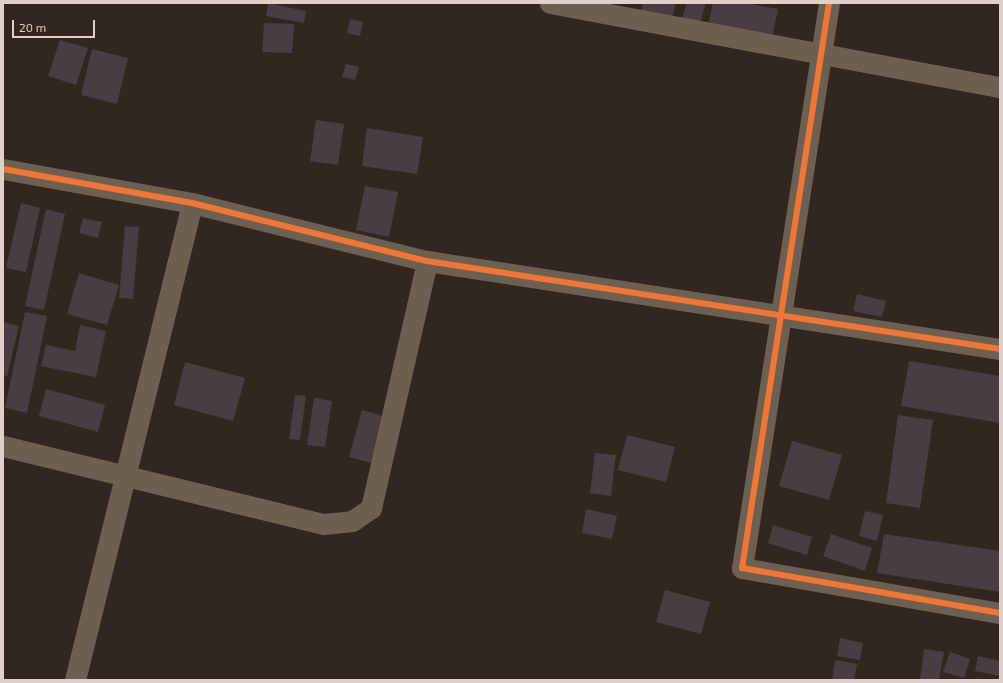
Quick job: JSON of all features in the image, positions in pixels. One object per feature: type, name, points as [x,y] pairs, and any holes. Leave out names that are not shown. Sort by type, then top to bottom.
[{"type":"street","points":[[550,3],[1000,88]]},
{"type":"street","points":[[829,3],[742,568],[1000,613]]},
{"type":"street","points":[[3,169],[192,203],[427,261],[1000,348]]},
{"type":"street","points":[[75,680],[124,475],[192,203]]},
{"type":"street","points":[[3,446],[324,524],[352,521],[371,508],[427,261]]},
{"type":"building","points":[[268,3],[306,11],[304,23],[266,16]]},
{"type":"building","points":[[643,3],[676,3],[671,22],[640,13]]},
{"type":"building","points":[[687,3],[706,3],[700,23],[682,18]]},
{"type":"building","points":[[713,3],[745,3],[778,9],[772,38],[708,25]]},
{"type":"building","points":[[350,19],[363,22],[360,36],[347,33]]},
{"type":"building","points":[[264,23],[294,24],[292,53],[262,52]]},
{"type":"building","points":[[60,40],[88,48],[76,85],[48,76]]},
{"type":"building","points":[[92,49],[128,58],[117,104],[81,95]]},
{"type":"building","points":[[346,64],[359,67],[355,80],[342,77]]},
{"type":"building","points":[[316,120],[344,124],[338,165],[310,161]]},
{"type":"building","points":[[367,128],[423,137],[417,174],[362,166]]},
{"type":"building","points":[[365,186],[398,192],[389,237],[356,230]]},
{"type":"building","points":[[21,203],[40,208],[26,272],[6,268]]},
{"type":"building","points":[[46,209],[65,214],[44,310],[25,306]]},
{"type":"building","points":[[83,218],[102,222],[98,238],[79,233]]},
{"type":"building","points":[[125,226],[139,227],[133,299],[119,298]]},
{"type":"building","points":[[79,273],[119,285],[107,325],[67,314]]},
{"type":"building","points":[[857,294],[886,301],[882,317],[853,311]]},
{"type":"building","points":[[25,312],[47,316],[27,413],[5,408]]},
{"type":"building","points":[[3,322],[19,326],[7,376],[3,375]]},
{"type":"building","points":[[80,325],[106,331],[96,377],[41,366],[46,345],[75,351]]},
{"type":"building","points":[[909,361],[1000,376],[1000,423],[901,406]]},
{"type":"building","points":[[185,362],[245,378],[233,421],[174,405]]},
{"type":"building","points":[[46,389],[105,405],[98,432],[39,416]]},
{"type":"building","points":[[295,395],[306,396],[300,440],[289,439]]},
{"type":"building","points":[[314,398],[332,401],[325,447],[307,445]]},
{"type":"building","points":[[362,410],[387,417],[375,464],[349,457]]},
{"type":"building","points":[[898,415],[933,420],[920,508],[886,503]]},
{"type":"building","points":[[627,435],[675,447],[666,482],[618,470]]},
{"type":"building","points":[[792,441],[842,455],[829,500],[779,486]]},
{"type":"building","points":[[595,453],[616,455],[611,496],[590,493]]},
{"type":"building","points":[[586,509],[617,516],[612,539],[582,533]]},
{"type":"building","points":[[865,511],[883,515],[877,541],[859,536]]},
{"type":"building","points":[[773,525],[812,537],[807,555],[768,543]]},
{"type":"building","points":[[831,534],[872,548],[865,571],[823,556]]},
{"type":"building","points":[[884,534],[1000,551],[1000,592],[877,573]]},
{"type":"building","points":[[665,590],[710,602],[701,634],[656,622]]},
{"type":"building","points":[[840,638],[863,643],[860,660],[837,656]]},
{"type":"building","points":[[924,649],[944,652],[939,680],[920,680]]},
{"type":"building","points":[[950,652],[970,659],[964,678],[943,672]]},
{"type":"building","points":[[978,656],[1000,661],[1000,676],[975,671]]},
{"type":"building","points":[[835,660],[857,664],[854,680],[832,680]]},
{"type":"cycle path","points":[[829,3],[742,568],[1000,613]]},
{"type":"cycle path","points":[[3,169],[192,203],[427,261],[1000,349]]}]
